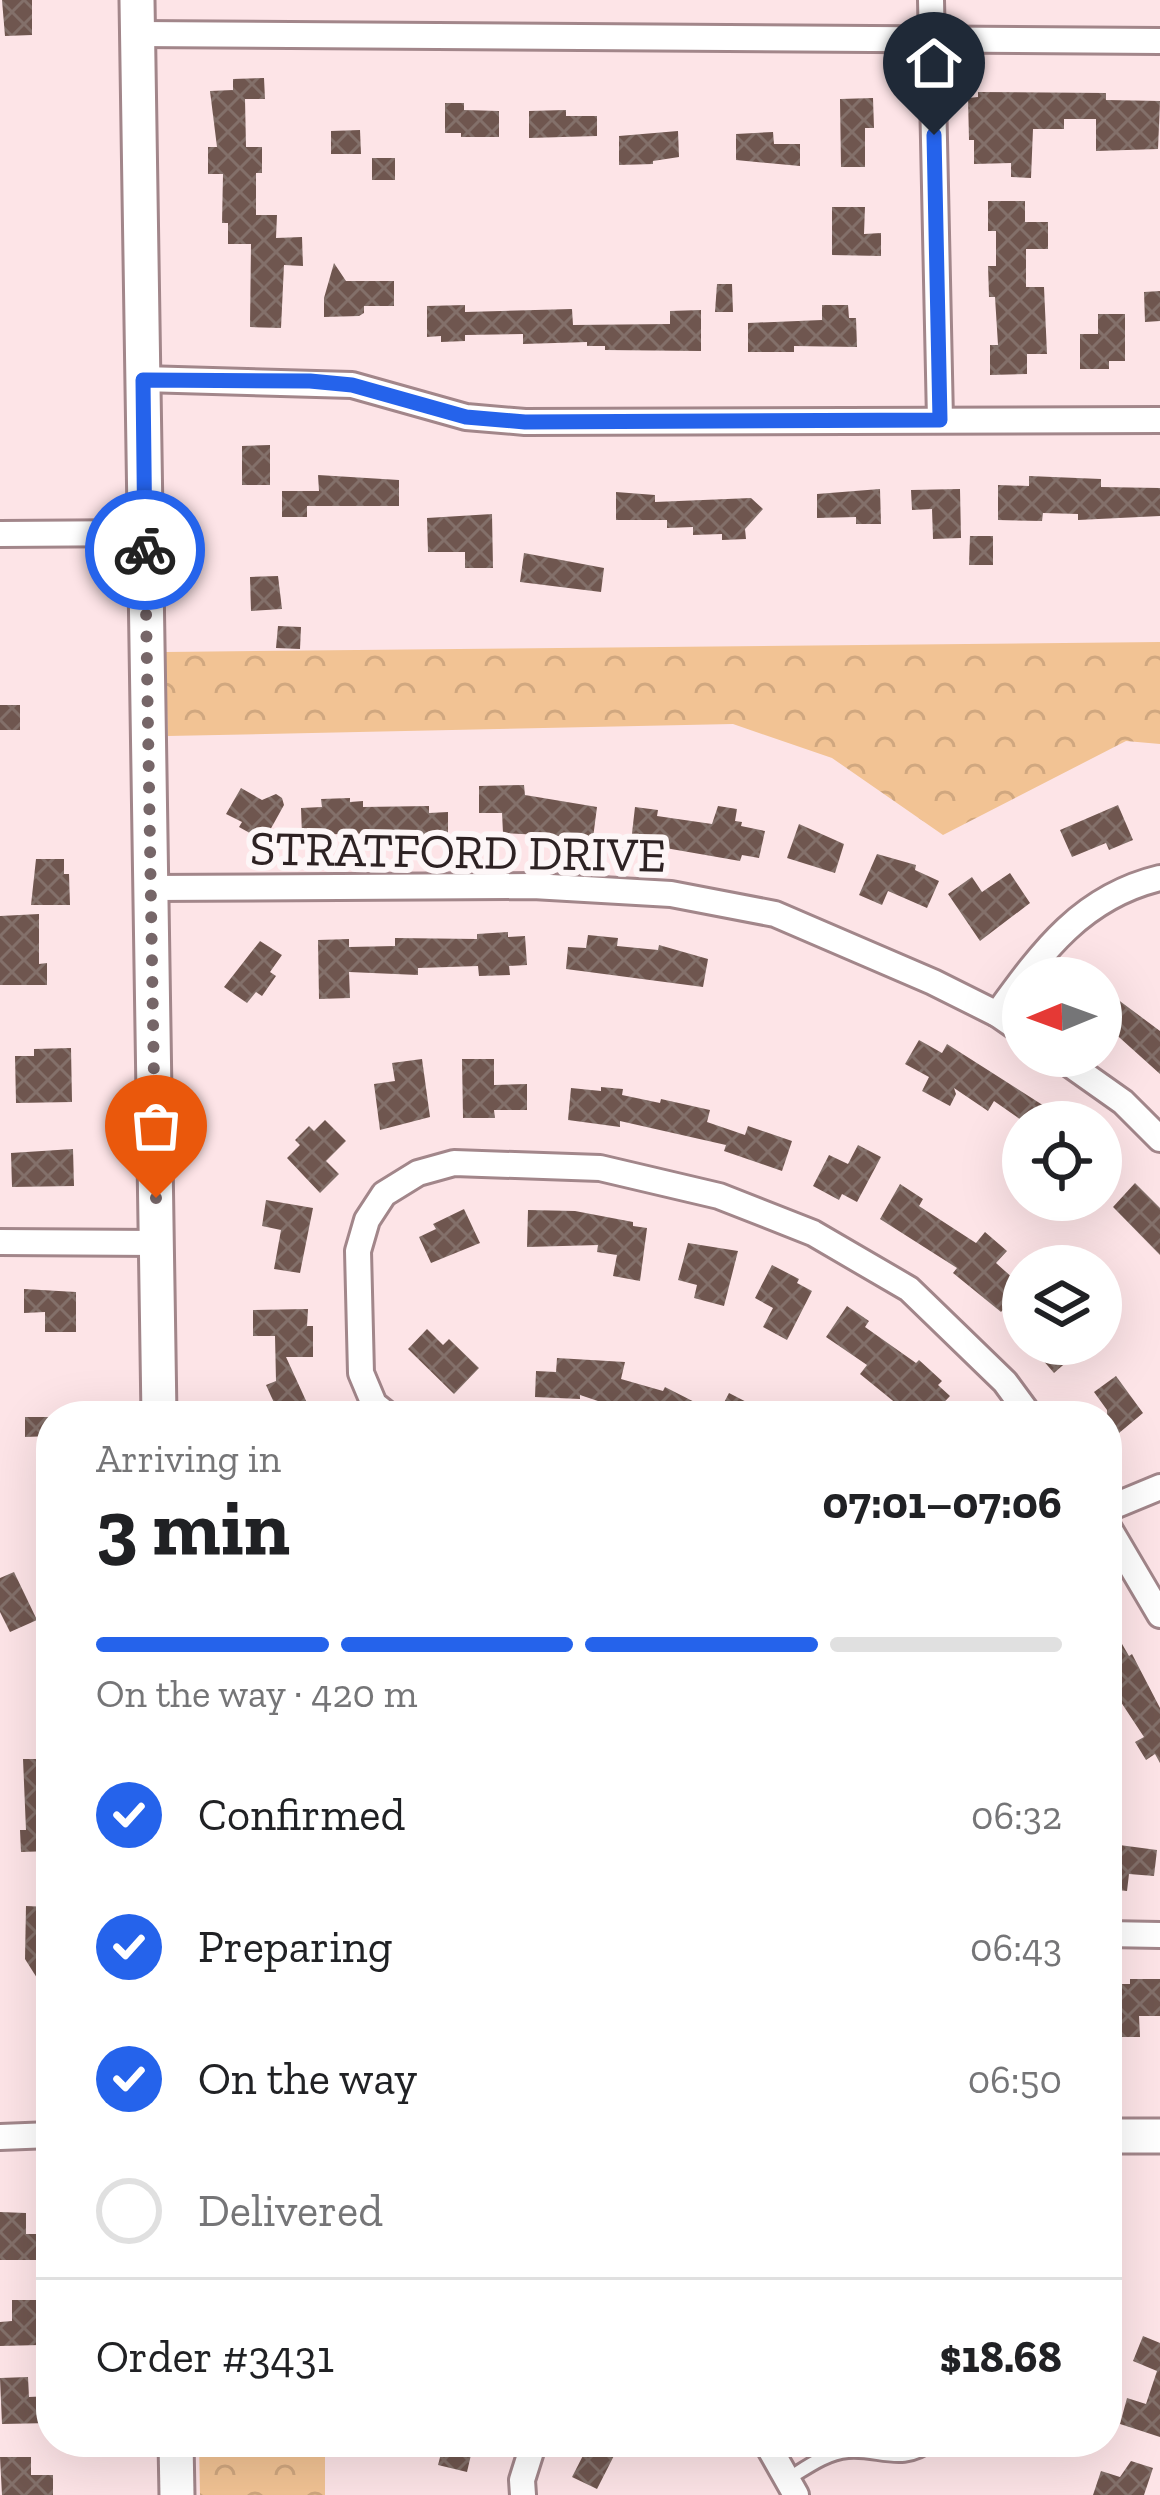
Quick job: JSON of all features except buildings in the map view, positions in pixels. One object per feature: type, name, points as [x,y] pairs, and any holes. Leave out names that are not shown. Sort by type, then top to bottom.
[{"type":"street","points":[[137,0],[159,1401]]},
{"type":"street","points":[[931,0],[940,420]]},
{"type":"street","points":[[137,34],[1160,41]]},
{"type":"street","points":[[143,380],[352,385],[466,417],[525,422],[1160,420]]},
{"type":"street","points":[[0,534],[145,533]]},
{"type":"street","points":[[998,1014],[1042,950],[1088,910],[1137,884],[1160,878]]},
{"type":"street","name":"STRATFORD DRIVE","points":[[151,888],[533,886],[671,894],[775,914],[1002,1017]]},
{"type":"street","points":[[1088,1077],[1123,1102],[1160,1139]]},
{"type":"street","points":[[373,1401],[361,1373],[358,1251],[368,1220],[384,1194],[418,1173],[454,1163],[599,1168],[719,1196],[813,1233],[909,1289],[1006,1382],[1019,1401]]},
{"type":"street","points":[[0,1242],[157,1243]]},
{"type":"street","points":[[1122,1503],[1160,1487]]},
{"type":"street","points":[[1122,1550],[1160,1615]]},
{"type":"street","points":[[1122,1934],[1160,1935]]},
{"type":"street","points":[[1122,2135],[1160,2136]]},
{"type":"street","points":[[0,2137],[36,2136]]},
{"type":"street","points":[[177,2457],[178,2495]]},
{"type":"street","points":[[523,2495],[522,2480],[530,2457]]},
{"type":"street","points":[[774,2457],[791,2488]]},
{"type":"lane","points":[[791,2488],[823,2457]]},
{"type":"green space","points":[[1160,642],[1160,744],[1126,741],[943,835],[832,758],[733,724],[168,736],[165,652]]},
{"type":"green space","points":[[199,2457],[325,2457],[325,2495],[200,2495]]},
{"type":"way so far","points":[[145,550],[156,1198]]},
{"type":"route","points":[[145,550],[143,380],[352,385],[466,417],[525,422],[940,420],[934,135]]}]
